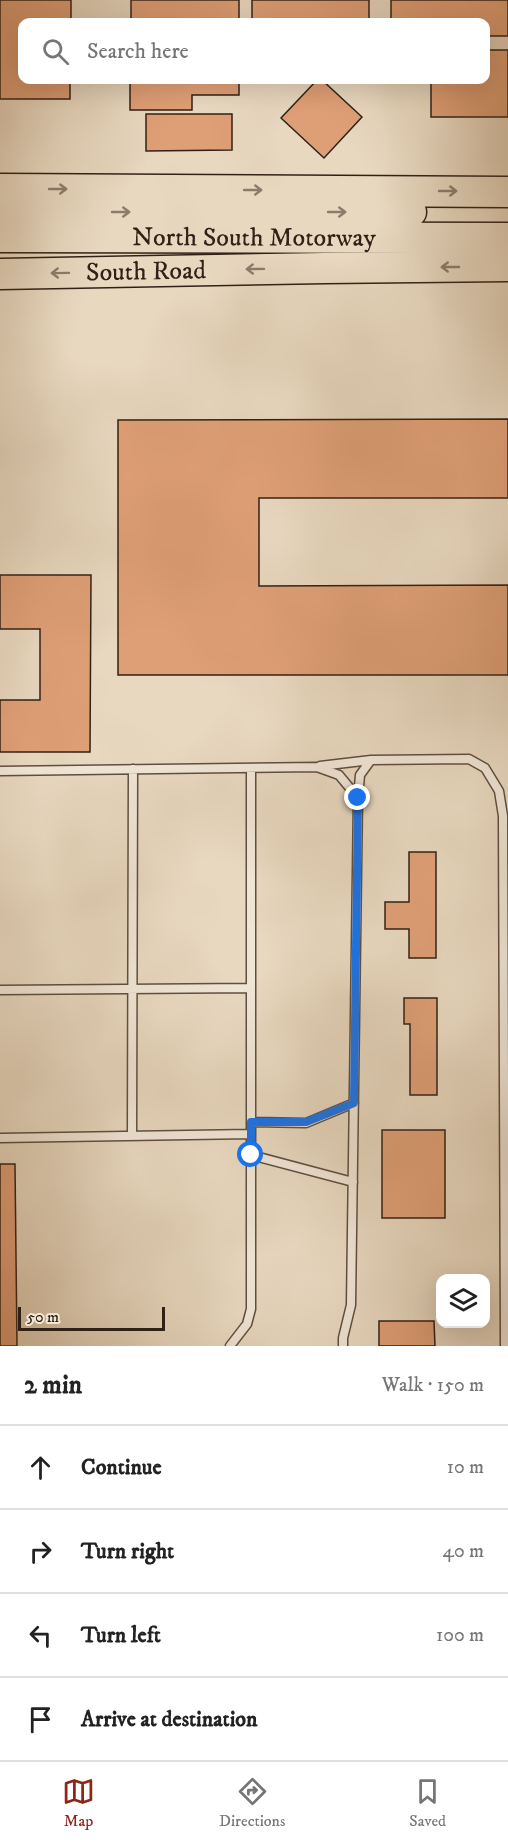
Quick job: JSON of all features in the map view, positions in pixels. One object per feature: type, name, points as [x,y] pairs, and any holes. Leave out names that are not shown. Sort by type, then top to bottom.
[{"type":"highway","points":[[0,189],[508,192]]},
{"type":"highway","name":"North South Motorway","points":[[0,212],[508,212]]},
{"type":"highway","name":"North South Motorway","points":[[0,237],[508,238]]},
{"type":"highway","name":"South Road","points":[[0,274],[508,266]]},
{"type":"lane","points":[[0,771],[317,767],[371,760],[469,759],[485,768],[499,791],[503,816],[505,1346]]},
{"type":"lane","points":[[343,1346],[351,1305],[358,798],[360,775],[371,760]]},
{"type":"lane","points":[[317,767],[339,775],[358,798]]},
{"type":"lane","points":[[230,1346],[247,1324],[251,1309],[251,768]]},
{"type":"lane","points":[[132,1136],[133,769]]},
{"type":"lane","points":[[0,990],[251,988]]},
{"type":"lane","points":[[251,1122],[306,1122],[354,1103]]},
{"type":"lane","points":[[0,1138],[251,1134]]},
{"type":"lane","points":[[251,1155],[353,1182]]},
{"type":"building","points":[[0,0],[71,0],[71,18],[18,18],[18,84],[70,84],[70,99],[0,99]]},
{"type":"building","points":[[131,0],[239,0],[239,18],[131,18]]},
{"type":"building","points":[[252,0],[369,0],[369,18],[252,18]]},
{"type":"building","points":[[391,0],[508,0],[508,36],[490,36],[490,18],[391,18]]},
{"type":"building","points":[[490,50],[508,50],[508,117],[431,117],[431,84],[490,84]]},
{"type":"building","points":[[130,84],[239,84],[239,95],[192,95],[192,110],[130,110]]},
{"type":"building","points":[[313,84],[326,84],[362,117],[324,158],[281,118]]},
{"type":"building","points":[[146,114],[232,114],[232,150],[146,151]]},
{"type":"building","points":[[508,419],[508,498],[259,498],[259,586],[508,585],[508,675],[118,675],[118,420]]},
{"type":"building","points":[[0,575],[91,575],[90,752],[0,752],[0,700],[40,700],[40,629],[0,629]]},
{"type":"building","points":[[409,852],[436,852],[436,958],[409,958],[409,929],[385,929],[385,902],[409,902]]},
{"type":"building","points":[[404,998],[437,998],[437,1095],[410,1095],[410,1024],[404,1024]]},
{"type":"building","points":[[382,1130],[445,1130],[445,1218],[382,1218]]},
{"type":"building","points":[[0,1164],[15,1164],[17,1346],[0,1346]]},
{"type":"building","points":[[379,1321],[434,1321],[435,1346],[379,1346]]},
{"type":"route","points":[[251,1155],[251,1122],[306,1122],[354,1103],[358,798]]}]
